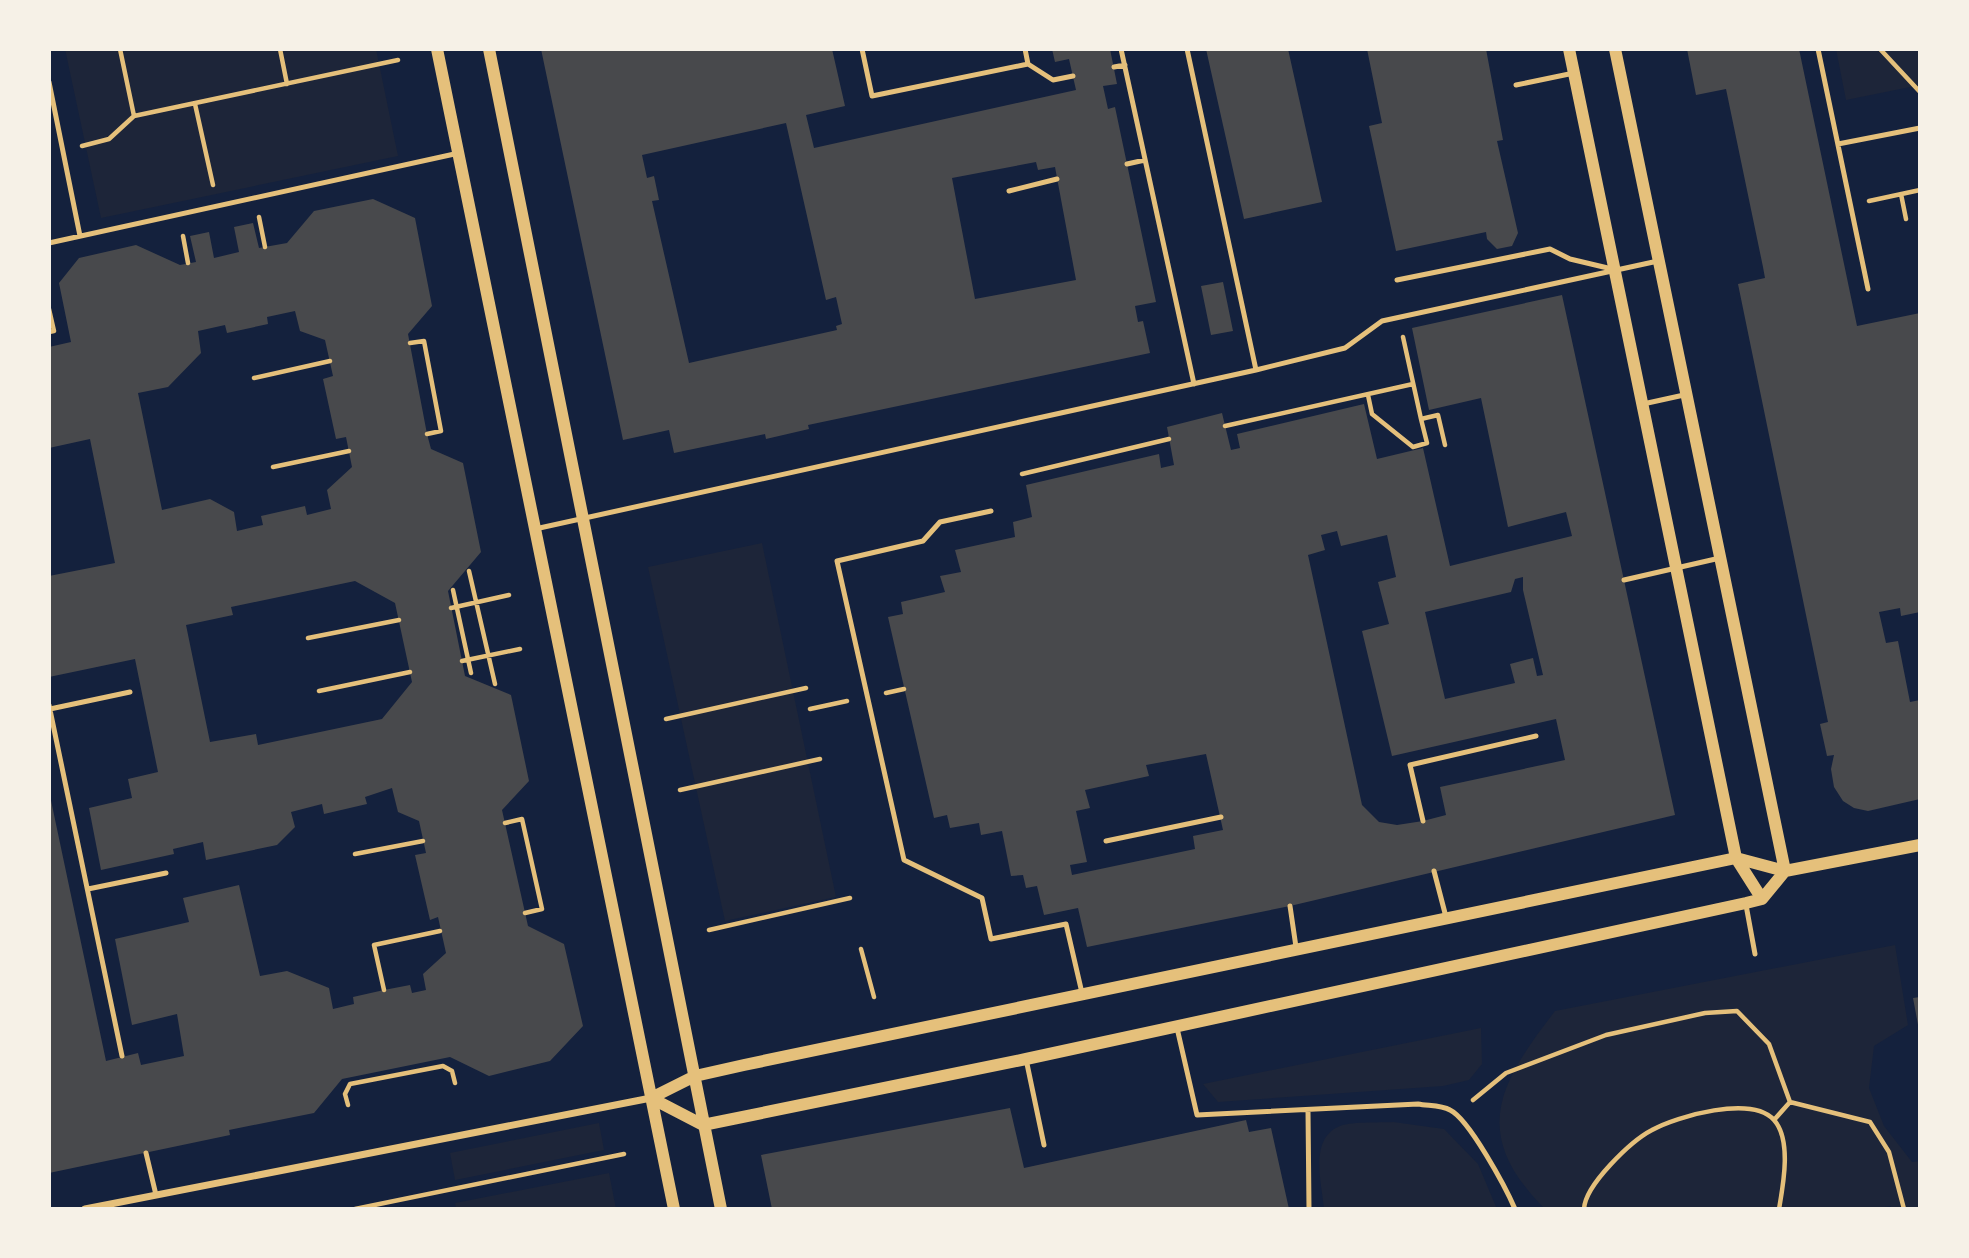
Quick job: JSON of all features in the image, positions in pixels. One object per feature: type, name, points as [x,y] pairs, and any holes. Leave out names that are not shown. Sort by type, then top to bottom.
[{"type":"street","points":[[438,49],[674,1209]]},
{"type":"street","points":[[489,49],[721,1209]]},
{"type":"street","points":[[1569,49],[1736,858],[1762,899]]},
{"type":"street","points":[[1615,49],[1785,871]]},
{"type":"street","points":[[85,1209],[651,1098],[695,1076],[1736,858],[1785,871],[1920,845]]},
{"type":"street","points":[[651,1098],[703,1125],[1026,1059],[1746,903],[1762,899],[1785,871]]},
{"type":"lane","points":[[862,49],[872,96],[1028,64]]},
{"type":"lane","points":[[1025,49],[1028,64],[1052,80],[1073,76]]},
{"type":"lane","points":[[1121,49],[1194,384]]},
{"type":"lane","points":[[1188,49],[1256,370]]},
{"type":"lane","points":[[1818,49],[1868,289]]},
{"type":"lane","points":[[1114,67],[1125,65]]},
{"type":"lane","points":[[1516,85],[1574,73]]},
{"type":"lane","points":[[49,82],[80,236]]},
{"type":"lane","points":[[1838,144],[1920,128]]},
{"type":"lane","points":[[49,243],[459,153]]},
{"type":"lane","points":[[1127,164],[1145,160]]},
{"type":"lane","points":[[1009,191],[1057,180]]},
{"type":"lane","points":[[1397,280],[1549,249],[1570,259],[1615,270]]},
{"type":"lane","points":[[534,528],[1256,370],[1345,348],[1382,321],[1658,261]]},
{"type":"lane","points":[[1643,404],[1686,394]]},
{"type":"lane","points":[[991,511],[940,522],[923,541],[837,561],[904,860],[982,898],[990,939],[1066,924],[1083,996]]},
{"type":"lane","points":[[1624,580],[1720,558]]},
{"type":"lane","points":[[122,1056],[50,707],[130,692]]},
{"type":"lane","points":[[1423,821],[1410,765],[1536,736]]},
{"type":"lane","points":[[1106,841],[1221,817]]},
{"type":"lane","points":[[1434,872],[1446,917]]},
{"type":"lane","points":[[88,889],[166,873]]},
{"type":"lane","points":[[1746,903],[1755,954]]},
{"type":"lane","points":[[1290,906],[1297,951]]},
{"type":"lane","points":[[1177,1026],[1197,1115],[1418,1104],[1448,1108],[1457,1114],[1488,1158],[1515,1209]]},
{"type":"lane","points":[[1026,1059],[1044,1145]]},
{"type":"lane","points":[[1308,1111],[1309,1209]]},
{"type":"lane","points":[[146,1153],[156,1195]]},
{"type":"path","points":[[120,49],[134,116]]},
{"type":"path","points":[[280,49],[287,84]]},
{"type":"path","points":[[1880,49],[1920,92]]},
{"type":"path","points":[[63,151],[109,139],[134,116],[398,60]]},
{"type":"path","points":[[195,104],[219,207]]},
{"type":"path","points":[[1851,205],[1920,190]]},
{"type":"path","points":[[1901,194],[1906,219]]},
{"type":"path","points":[[260,222],[265,247]]},
{"type":"path","points":[[183,237],[188,263]]},
{"type":"path","points":[[49,309],[54,331],[49,332]]},
{"type":"path","points":[[1368,395],[1372,414],[1413,447],[1427,443],[1399,318]]},
{"type":"path","points":[[410,343],[424,341],[442,431],[427,434]]},
{"type":"path","points":[[254,378],[330,361]]},
{"type":"path","points":[[1225,426],[1413,384]]},
{"type":"path","points":[[1421,419],[1438,415],[1445,445]]},
{"type":"path","points":[[1022,474],[1169,439]]},
{"type":"path","points":[[273,467],[349,451]]},
{"type":"path","points":[[469,571],[495,684]]},
{"type":"path","points":[[453,590],[465,661],[471,673]]},
{"type":"path","points":[[454,607],[509,595]]},
{"type":"path","points":[[308,638],[399,620]]},
{"type":"path","points":[[465,661],[520,649]]},
{"type":"path","points":[[319,691],[410,672]]},
{"type":"path","points":[[666,719],[806,688]]},
{"type":"path","points":[[680,790],[820,759]]},
{"type":"path","points":[[505,822],[522,819],[531,858],[542,909],[525,913]]},
{"type":"path","points":[[355,854],[424,841]]},
{"type":"path","points":[[709,930],[850,898]]},
{"type":"path","points":[[383,990],[374,945],[440,931]]},
{"type":"path","points":[[861,949],[874,997]]},
{"type":"path","points":[[1457,1114],[1506,1073],[1606,1035],[1705,1013],[1737,1011],[1769,1044],[1790,1102]]},
{"type":"path","points":[[348,1105],[345,1094],[350,1084],[443,1066],[452,1071],[454,1083]]},
{"type":"path","points":[[400,1068],[402,1074]]},
{"type":"path","points":[[1774,1120],[1790,1102]]},
{"type":"path","points":[[1790,1102],[1870,1122],[1889,1152],[1904,1209]]},
{"type":"path","points":[[1584,1209],[1584,1201],[1602,1172],[1651,1130],[1714,1109],[1755,1110],[1774,1120],[1780,1133],[1786,1170],[1779,1209]]},
{"type":"path","points":[[355,1209],[624,1154]]},
{"type":"shaded area","points":[[65,49],[376,49],[398,156],[101,218]]},
{"type":"shaded area","points":[[1836,49],[1920,49],[1920,85],[1846,100]]},
{"type":"shaded area","points":[[762,543],[836,897],[725,921],[648,567]]},
{"type":"shaded area","points":[[1895,945],[1908,1025],[1874,1046],[1869,1088],[1884,1126],[1912,1162],[1920,1161],[1920,1209],[1891,1209],[1891,1206],[1874,1209],[1545,1209],[1522,1182],[1507,1157],[1500,1133],[1500,1110],[1507,1086],[1535,1038],[1555,1011]]},
{"type":"shaded area","points":[[1481,1028],[1482,1064],[1469,1080],[1443,1086],[1218,1102],[1203,1084]]},
{"type":"shaded area","points":[[1393,1122],[1444,1129],[1478,1164],[1497,1209],[1324,1209],[1319,1164],[1323,1142],[1329,1133],[1349,1124]]},
{"type":"shaded area","points":[[599,1123],[604,1150],[455,1180],[450,1153]]},
{"type":"shaded area","points":[[609,1173],[616,1209],[456,1209],[455,1203]]},
{"type":"building","points":[[541,49],[832,49],[845,106],[806,115],[814,148],[1076,90],[1069,59],[1055,62],[1052,49],[1110,49],[1117,84],[1103,86],[1108,109],[1115,107],[1156,302],[1135,306],[1138,322],[1143,321],[1150,353],[808,425],[809,429],[766,439],[765,434],[674,453],[669,430],[623,440]],"holes":[[[786,123],[826,300],[836,297],[842,324],[836,326],[837,330],[689,363],[652,201],[659,200],[654,176],[647,178],[642,155]],[[1036,162],[1038,170],[1055,167],[1076,280],[975,299],[952,178]]]},
{"type":"building","points":[[1206,49],[1288,49],[1322,202],[1244,219]]},
{"type":"building","points":[[1367,49],[1486,49],[1503,140],[1497,141],[1518,233],[1512,246],[1497,249],[1487,239],[1486,232],[1396,251],[1369,126],[1382,123]]},
{"type":"building","points":[[1687,49],[1799,49],[1857,326],[1920,313],[1920,612],[1901,616],[1900,608],[1879,612],[1886,643],[1898,641],[1910,702],[1920,700],[1920,799],[1868,811],[1854,808],[1843,801],[1834,787],[1831,769],[1834,755],[1827,756],[1820,724],[1828,722],[1738,284],[1765,278],[1763,267],[1726,89],[1696,95]]},
{"type":"building","points":[[373,199],[415,218],[432,306],[408,334],[427,434],[431,449],[463,463],[481,552],[448,591],[465,676],[511,695],[529,781],[502,810],[528,926],[564,944],[583,1026],[550,1061],[489,1076],[450,1057],[342,1079],[314,1113],[229,1130],[230,1135],[49,1173],[49,791],[106,1061],[138,1053],[141,1065],[184,1056],[177,1014],[132,1025],[115,939],[189,922],[183,898],[239,885],[260,976],[287,971],[329,988],[333,1009],[354,1004],[353,997],[384,990],[410,985],[412,993],[426,990],[423,974],[446,953],[438,917],[430,920],[415,855],[426,853],[419,821],[398,812],[392,788],[365,797],[367,804],[324,814],[322,804],[291,812],[295,827],[277,845],[206,860],[203,842],[173,849],[174,854],[101,870],[89,808],[132,798],[128,779],[158,772],[135,659],[49,677],[49,576],[115,563],[90,439],[49,448],[49,347],[71,342],[59,283],[79,258],[136,245],[180,265],[196,262],[190,236],[209,232],[214,258],[239,252],[234,227],[253,223],[259,248],[287,243],[314,211]],"holes":[[[295,311],[300,331],[325,340],[333,376],[323,379],[336,439],[346,437],[352,467],[327,490],[331,509],[307,515],[305,506],[261,516],[263,525],[237,531],[234,512],[210,499],[162,510],[138,393],[168,387],[201,353],[198,331],[225,325],[227,333],[268,324],[267,317]],[[355,581],[395,603],[412,682],[382,719],[258,745],[256,734],[210,742],[186,625],[233,615],[231,607]]]},
{"type":"building","points":[[1223,282],[1233,331],[1211,335],[1201,286]]},
{"type":"building","points":[[1562,295],[1675,815],[1290,906],[1087,947],[1078,908],[1044,915],[1037,886],[1026,888],[1023,875],[1011,876],[1002,831],[981,835],[979,823],[950,828],[947,815],[934,818],[888,617],[903,614],[901,602],[945,592],[940,576],[961,572],[955,550],[1015,537],[1013,522],[1032,517],[1026,485],[1159,454],[1161,468],[1174,465],[1167,427],[1222,413],[1231,450],[1240,448],[1237,434],[1364,404],[1377,459],[1423,448],[1450,566],[1572,536],[1566,512],[1508,527],[1481,398],[1429,410],[1412,328]],"holes":[[[1337,531],[1341,546],[1387,535],[1396,577],[1378,582],[1389,624],[1362,631],[1392,756],[1556,719],[1565,760],[1440,787],[1446,815],[1397,825],[1379,822],[1362,805],[1308,555],[1325,550],[1321,535]],[[1523,577],[1523,590],[1543,675],[1537,676],[1533,658],[1510,664],[1515,683],[1445,699],[1425,612],[1511,592],[1515,579]],[[1206,754],[1223,830],[1193,836],[1195,849],[1072,875],[1070,865],[1087,862],[1076,811],[1090,808],[1085,790],[1149,776],[1146,765]]]},
{"type":"building","points":[[1920,997],[1920,1030],[1919,1030],[1913,998]]},
{"type":"building","points":[[1010,1108],[1024,1168],[1246,1120],[1249,1132],[1271,1128],[1289,1209],[772,1209],[761,1155]]}]
